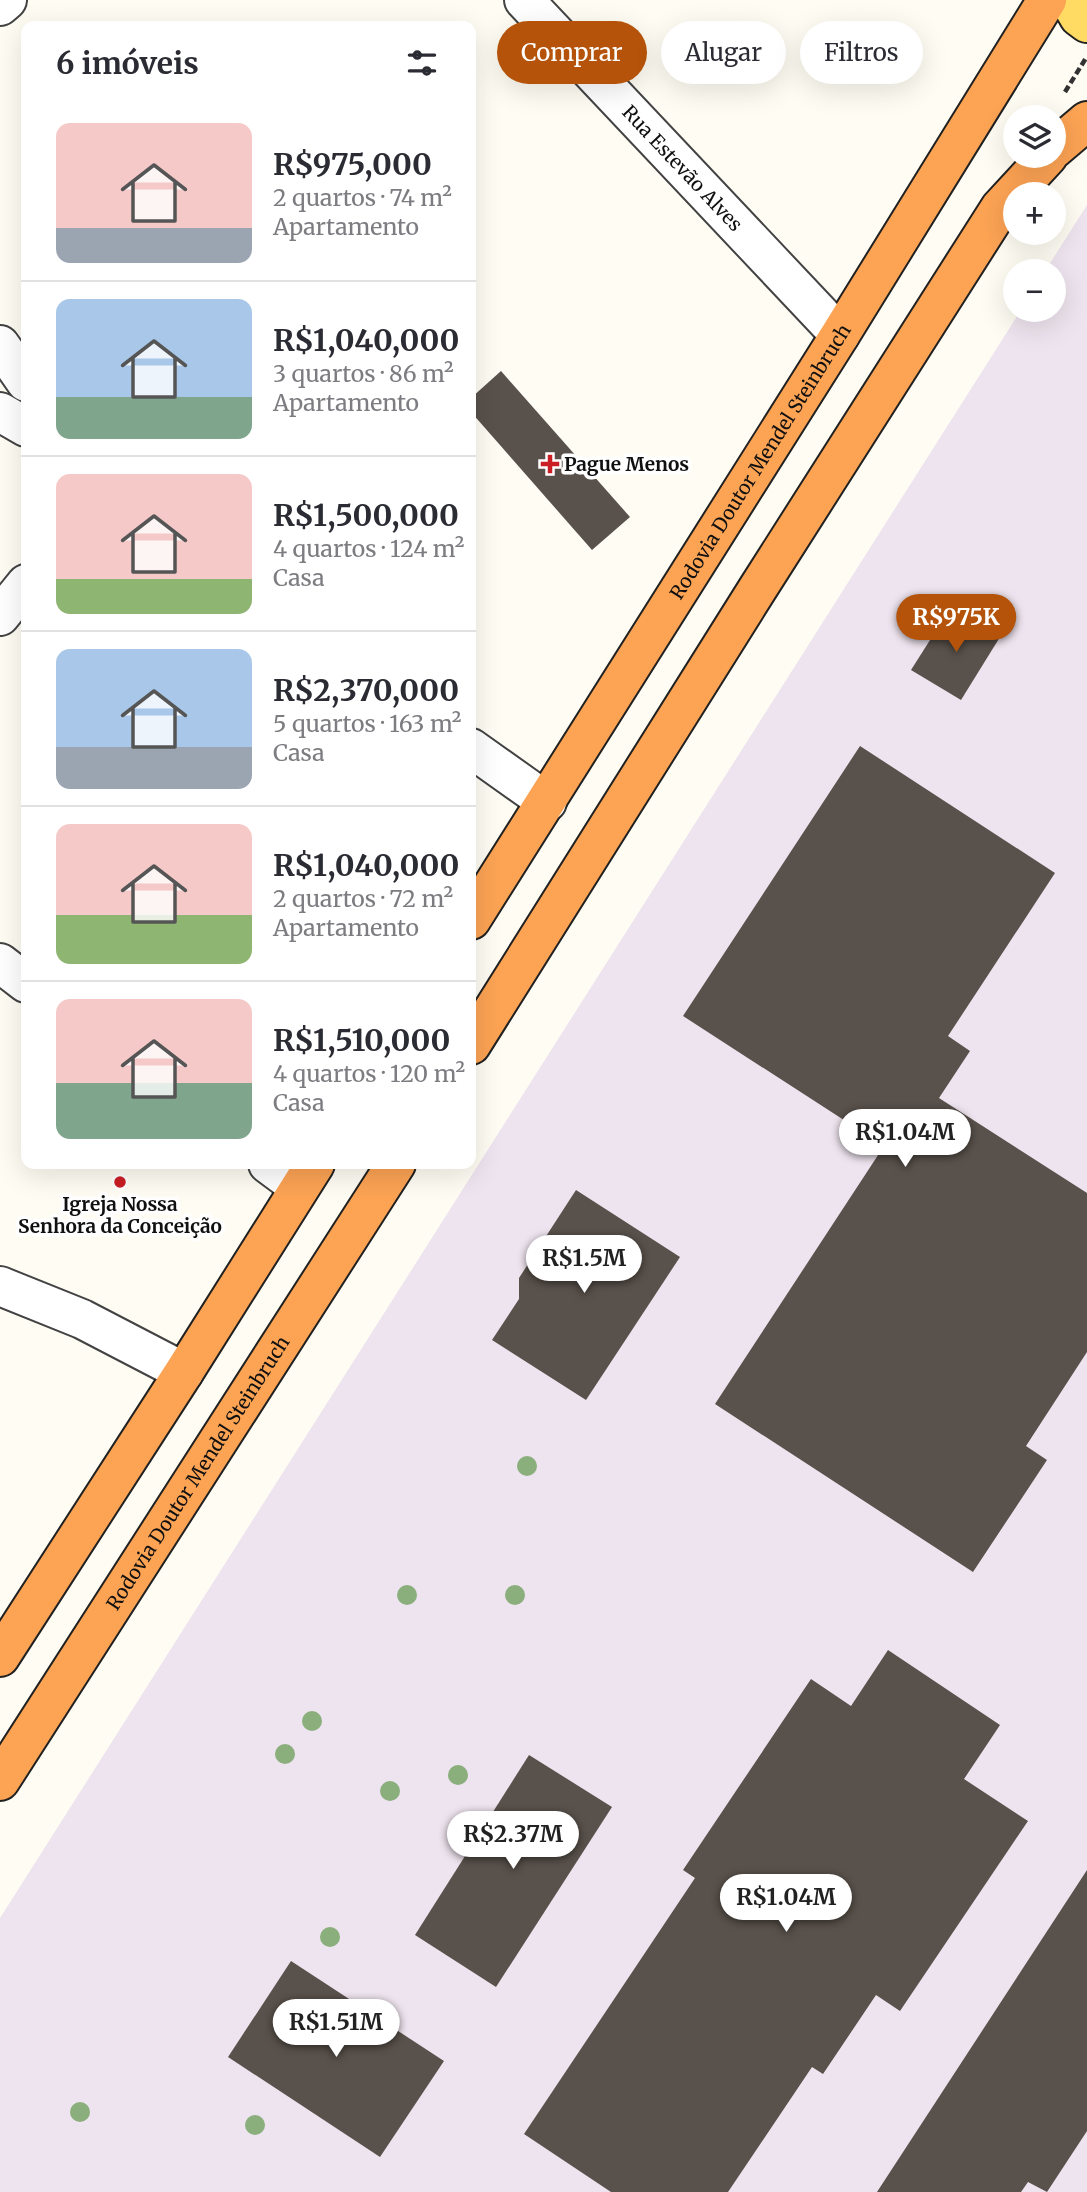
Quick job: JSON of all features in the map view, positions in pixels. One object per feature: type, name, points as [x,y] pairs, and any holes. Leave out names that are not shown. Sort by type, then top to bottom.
[{"type":"highway","name":"Rodovia Doutor Mendel Steinbruch","points":[[476,912],[840,335],[1047,0]]},
{"type":"highway","points":[[1066,125],[1074,109]]},
{"type":"highway","points":[[476,1037],[1000,208],[1037,168]]},
{"type":"highway","name":"Rodovia Doutor Mendel Steinbruch","points":[[0,1781],[393,1169]]},
{"type":"highway","points":[[0,1657],[307,1176]]},
{"type":"main road","points":[[1069,0],[1079,18],[1087,23]]},
{"type":"street","points":[[0,6],[7,0]]},
{"type":"street","name":"Rua Estevão Alves","points":[[528,1],[840,335]]},
{"type":"street","points":[[0,345],[21,375]]},
{"type":"street","points":[[0,412],[21,424]]},
{"type":"street","points":[[0,616],[21,590]]},
{"type":"street","points":[[476,752],[547,802]]},
{"type":"street","points":[[0,963],[21,979]]},
{"type":"street","points":[[284,1169],[307,1176]]},
{"type":"street","points":[[0,1286],[82,1320],[184,1372]]},
{"type":"path","points":[[1074,109],[1087,57]]},
{"type":"shaded area","points":[[1087,205],[1087,2192],[0,2192],[0,1918],[1013,322],[1066,322],[1066,259],[1053,259],[1062,245],[1066,245],[1066,238]]},
{"type":"building","name":"Pague Menos","points":[[501,371],[630,517],[592,550],[476,418],[476,394]]},
{"type":"building","points":[[951,607],[1000,637],[961,700],[911,670]]},
{"type":"building","points":[[860,746],[1055,873],[948,1036],[970,1051],[939,1098],[1087,1193],[1087,1352],[1026,1446],[1047,1460],[973,1572],[715,1404],[884,1146],[683,1016]]},
{"type":"building","points":[[576,1190],[680,1257],[586,1400],[492,1340],[519,1299],[519,1278]]},
{"type":"building","points":[[888,1650],[1000,1725],[964,1779],[1028,1821],[900,2011],[876,1995],[823,2074],[812,2067],[728,2192],[611,2192],[524,2134],[695,1878],[683,1870],[811,1679],[851,1706]]},
{"type":"building","points":[[529,1755],[612,1807],[496,1987],[415,1935]]},
{"type":"building","points":[[1087,1870],[1087,2131],[1047,2192],[1028,2182],[1021,2192],[877,2192]]},
{"type":"building","points":[[291,1961],[444,2061],[380,2157],[228,2057]]},
{"type":"place","name":"Pague Menos","points":[[550,464]]},
{"type":"place","name":"Igreja Nossa Senhora da Conceição","points":[[120,1182]]}]
